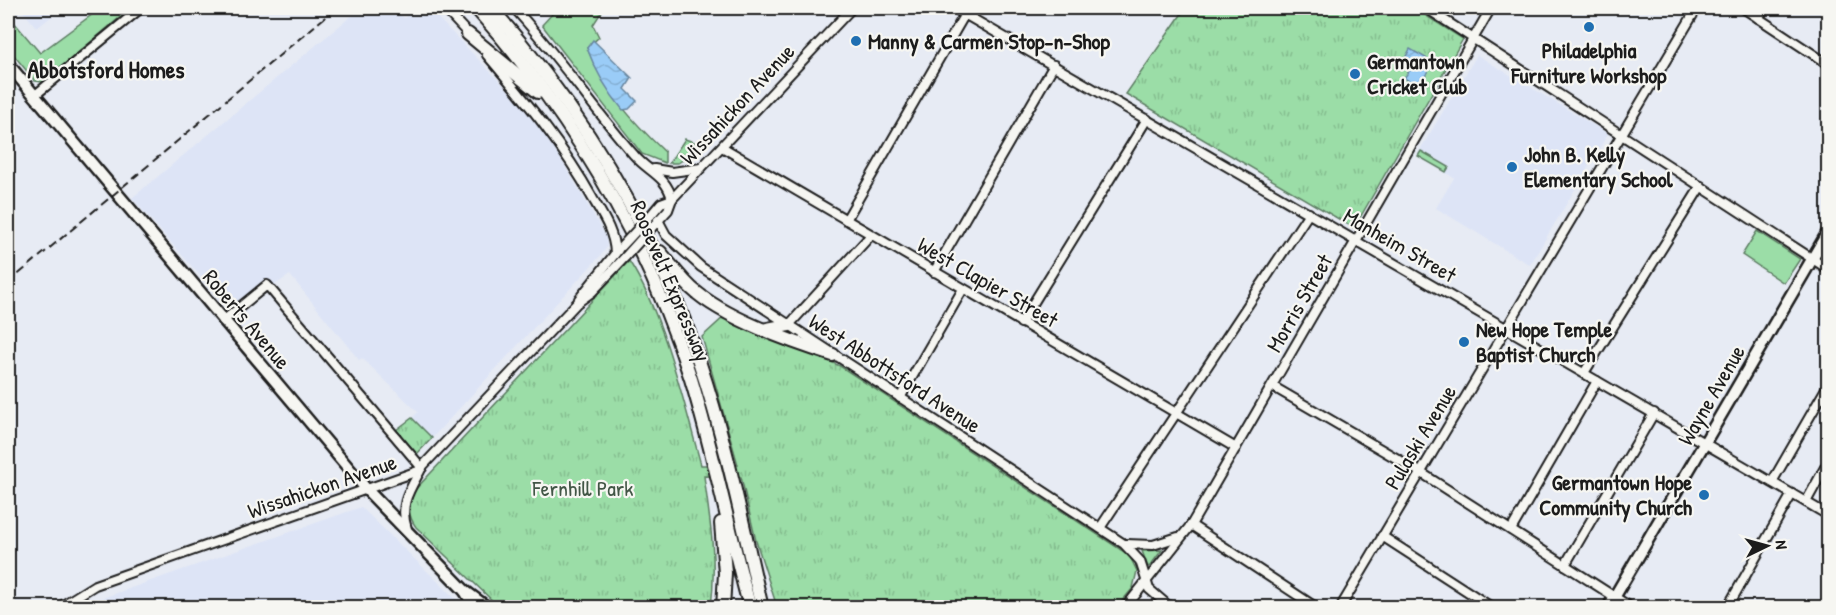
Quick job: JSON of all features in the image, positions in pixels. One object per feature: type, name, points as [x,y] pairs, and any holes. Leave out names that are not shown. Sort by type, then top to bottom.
[{"type":"highway","name":"Roosevelt Expressway","points":[[476,8],[559,111],[614,200],[653,280],[690,377],[750,608]]},
{"type":"highway","name":"Roosevelt Expressway","points":[[491,8],[539,64],[586,128],[624,191],[678,304],[705,380],[762,608]]},
{"type":"highway","points":[[468,34],[517,73],[559,111]]},
{"type":"highway","points":[[648,240],[696,293],[714,305],[766,329],[833,355]]},
{"type":"highway","points":[[766,329],[789,325]]},
{"type":"highway","points":[[716,477],[724,560],[723,608]]},
{"type":"main road","name":"Roberts Avenue","points":[[8,64],[367,490],[465,591],[488,608]]},
{"type":"main road","name":"Wayne Avenue","points":[[1608,608],[1828,232]]},
{"type":"main road","name":"Roberts Avenue","points":[[465,591],[475,608]]},
{"type":"street","points":[[34,96],[141,8]]},
{"type":"street","points":[[444,8],[543,120],[561,146],[609,228],[615,253]]},
{"type":"street","points":[[514,8],[555,53],[634,155],[664,180],[672,199]]},
{"type":"street","name":"Wissahickon Avenue","points":[[58,608],[95,585],[367,490],[422,468],[577,303],[592,292],[627,256],[668,210],[672,199],[852,8]]},
{"type":"street","name":"Manheim Street","points":[[954,8],[1828,515]]},
{"type":"street","points":[[1426,8],[1828,269]]},
{"type":"street","name":"Morris Street","points":[[1125,608],[1191,525],[1491,8]]},
{"type":"street","name":"Pulaski Avenue","points":[[1340,608],[1697,8]]},
{"type":"street","points":[[1743,8],[1828,64]]},
{"type":"street","points":[[1758,18],[1765,8]]},
{"type":"street","points":[[846,220],[965,14]]},
{"type":"street","points":[[934,272],[1054,65]]},
{"type":"street","points":[[1021,323],[1147,119]]},
{"type":"street","name":"West Clapier Street","points":[[722,147],[1236,448]]},
{"type":"street","points":[[649,167],[672,172],[703,167]]},
{"type":"street","points":[[1584,373],[1701,186]]},
{"type":"street","name":"Wissahickon Avenue","points":[[577,303],[587,286],[615,253],[662,203],[672,199]]},
{"type":"street","points":[[1100,528],[1309,213]]},
{"type":"street","name":"West Abbottsford Avenue","points":[[656,223],[694,262],[1124,544],[1140,561],[1149,589],[1172,608]]},
{"type":"street","points":[[789,325],[871,235]]},
{"type":"street","points":[[223,321],[267,285],[422,468],[405,500],[404,515],[408,533]]},
{"type":"street","points":[[900,398],[963,289]]},
{"type":"street","points":[[1511,530],[1597,381]]},
{"type":"street","points":[[1772,482],[1828,385]]},
{"type":"street","points":[[1272,386],[1420,472],[1632,608]]},
{"type":"street","points":[[1565,565],[1654,414]]},
{"type":"street","points":[[1806,502],[1828,462]]},
{"type":"street","points":[[1727,608],[1792,494]]},
{"type":"street","points":[[1191,525],[1317,608]]},
{"type":"street","points":[[1124,544],[1154,544],[1183,535]]},
{"type":"street","points":[[1382,537],[1493,608]]},
{"type":"street","points":[[1826,608],[1828,603]]},
{"type":"shaded area","points":[[20,8],[62,8],[37,28]]},
{"type":"shaded area","points":[[361,8],[396,8],[404,18],[416,8],[428,8],[518,100],[556,151],[606,236],[607,247],[602,254],[432,438],[412,418],[418,412],[362,358],[359,360],[290,275],[273,286],[268,280],[229,309],[132,198]]},
{"type":"shaded area","name":"John B. Kelly Elementary School","points":[[1477,55],[1608,134],[1530,265],[1436,208],[1454,178],[1417,155]]},
{"type":"shaded area","points":[[361,507],[464,607],[84,607],[94,601]]},
{"type":"green space","points":[[101,8],[131,8],[43,82],[35,81],[8,48],[8,15],[40,53]]},
{"type":"green space","points":[[553,8],[604,8],[593,25],[599,37],[587,48],[610,91],[641,129],[665,152],[665,163],[642,154],[542,25],[553,13]]},
{"type":"green space","name":"Germantown Cricket Club","points":[[1184,8],[1414,8],[1463,39],[1354,228],[1126,94]]},
{"type":"green space","points":[[685,139],[697,143],[696,151],[678,163],[669,163]]},
{"type":"green space","points":[[1421,151],[1449,167],[1446,172],[1418,156]]},
{"type":"green space","points":[[1757,231],[1800,259],[1784,283],[1742,255]]},
{"type":"green space","name":"Fernhill Park","points":[[629,261],[653,307],[663,333],[701,465],[738,465],[702,337],[725,316],[840,366],[1129,555],[1137,571],[1133,588],[1117,607],[777,607],[756,541],[741,477],[704,476],[713,557],[711,607],[499,607],[416,527],[410,514],[412,496],[414,491]]},
{"type":"green space","points":[[412,418],[432,438],[417,454],[396,430]]},
{"type":"green space","points":[[1162,550],[1150,566],[1148,567],[1142,551]]},
{"type":"water","points":[[593,40],[632,78],[625,89],[637,101],[629,109],[623,110],[598,73],[587,48]]},
{"type":"water","points":[[1410,49],[1433,62],[1419,87],[1404,78],[1413,66],[1404,60]]},
{"type":"railway","points":[[8,283],[336,8]]},
{"type":"place","name":"Philadelphia Furniture Workshop","points":[[1589,27]]},
{"type":"place","name":"Manny & Carmen Stop-n-Shop","points":[[856,41]]},
{"type":"place","name":"Germantown Cricket Club","points":[[1355,74]]},
{"type":"place","name":"John B. Kelly Elementary School","points":[[1512,167]]},
{"type":"place","name":"New Hope Temple Baptist Church","points":[[1464,342]]},
{"type":"place","name":"Germantown Hope Community Church","points":[[1704,495]]},
{"type":"district","name":"Abbotsford Homes","points":[[106,70]]}]
